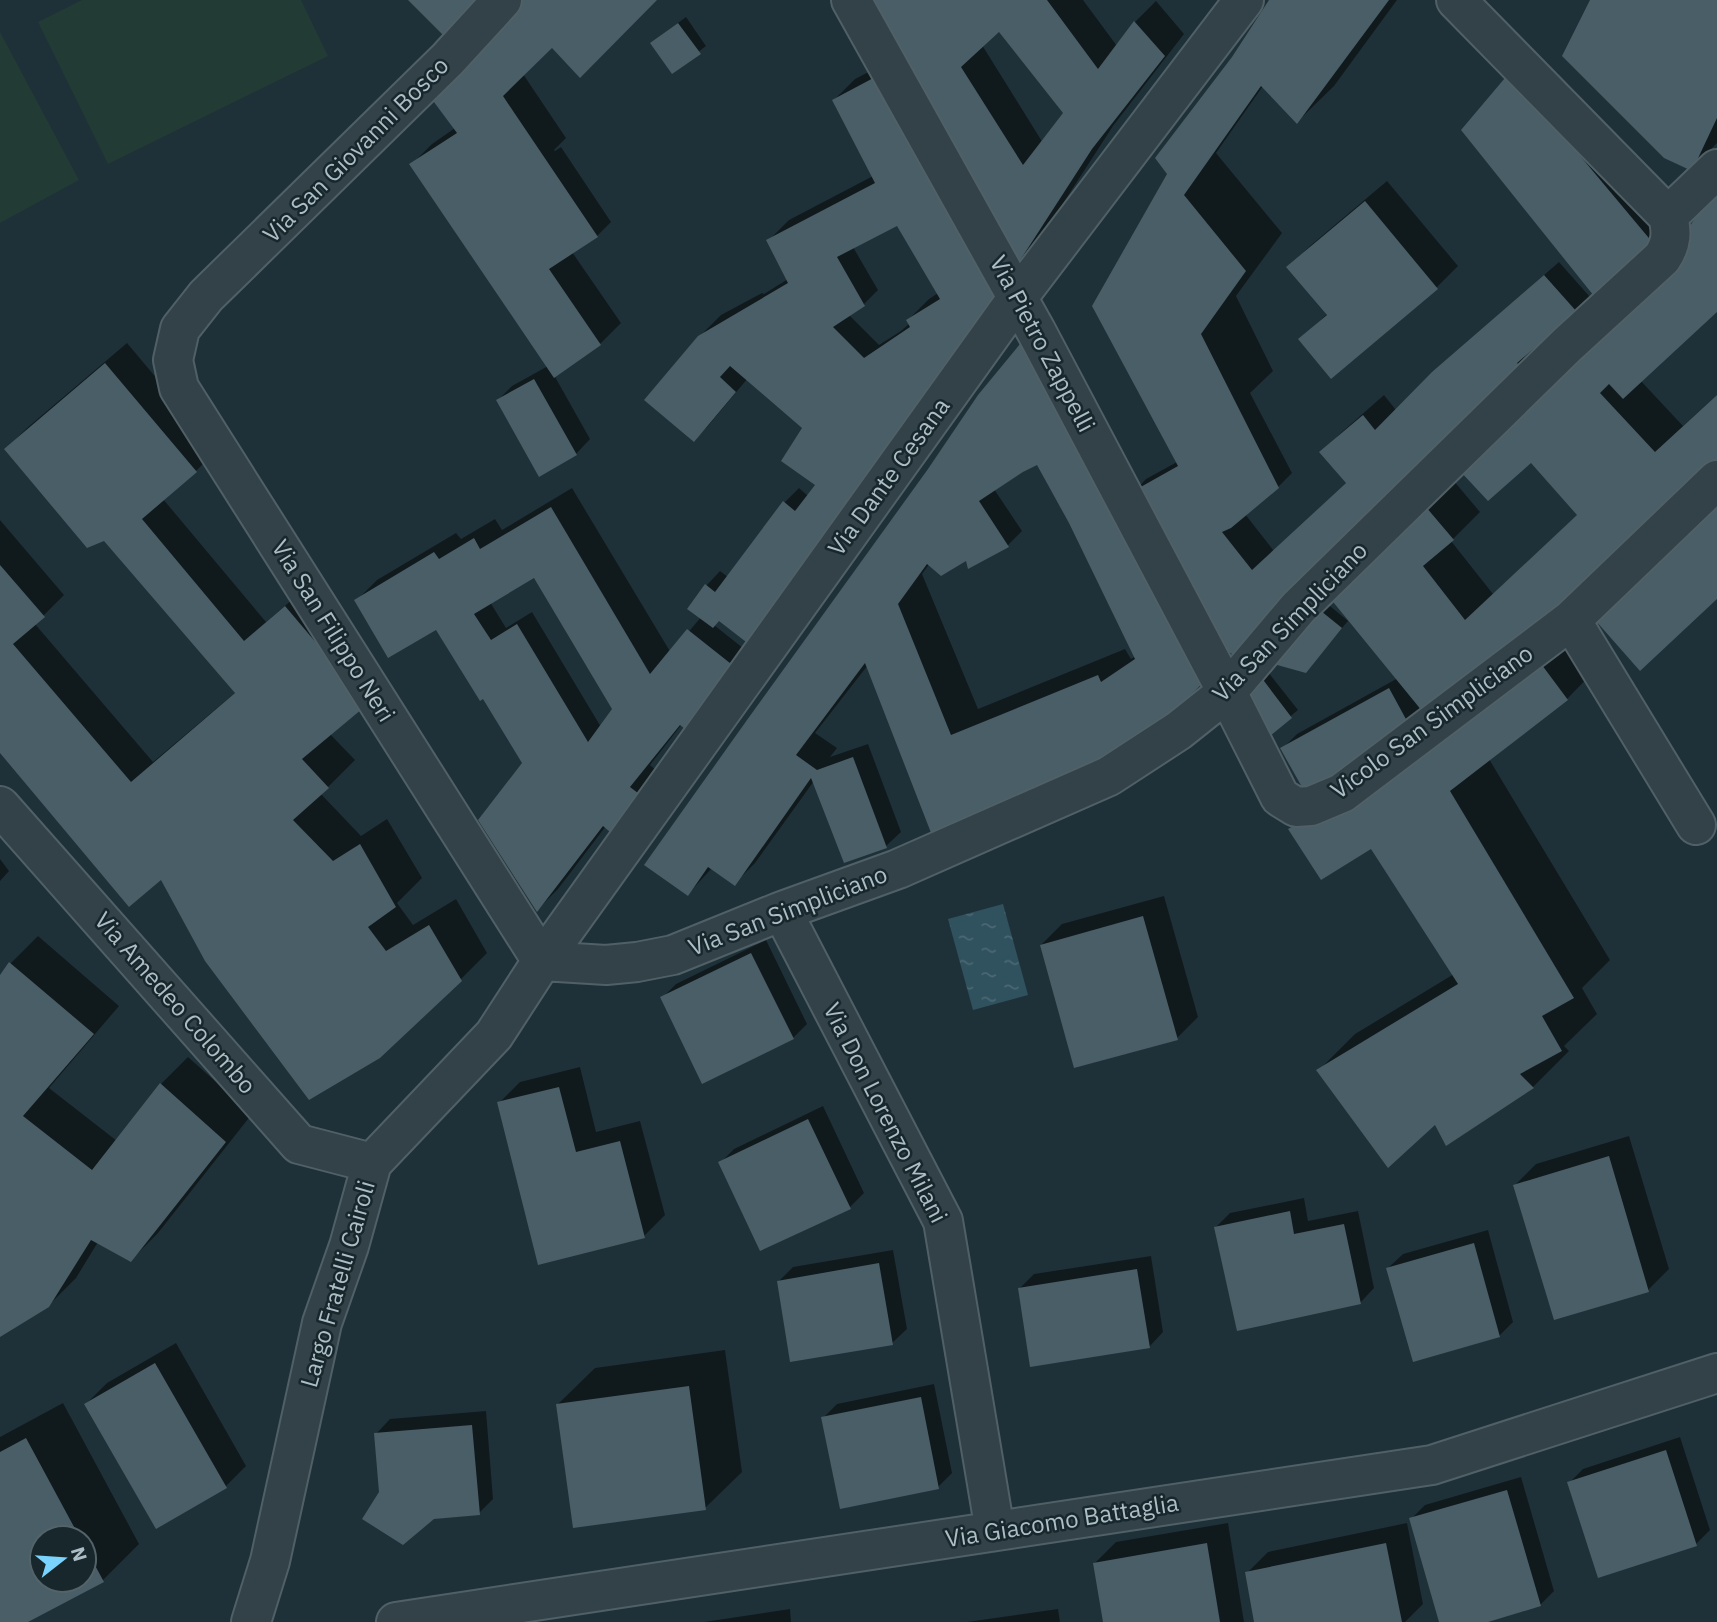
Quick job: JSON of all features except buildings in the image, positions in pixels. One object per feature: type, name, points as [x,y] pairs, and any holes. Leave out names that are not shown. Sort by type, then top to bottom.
[{"type":"street","name":"Via San Giovanni Bosco","points":[[206,296],[448,59],[502,0]]},
{"type":"street","name":"Via Pietro Zappelli","points":[[851,0],[1018,298],[1227,692]]},
{"type":"street","name":"Via Dante Cesana","points":[[542,961],[1018,298],[1244,0]]},
{"type":"street","points":[[1456,0],[1668,216],[1717,169]]},
{"type":"street","name":"Via San Simpliciano","points":[[542,961],[606,965],[673,955],[782,911],[898,869],[1109,776],[1178,731],[1227,692],[1308,599],[1567,345],[1662,258],[1671,238],[1668,216]]},
{"type":"street","name":"Via San Filippo Neri","points":[[206,296],[180,329],[173,360],[179,388],[542,961]]},
{"type":"street","name":"Vicolo San Simpliciano","points":[[1227,692],[1280,797],[1296,807],[1311,806],[1342,793],[1571,620],[1717,480]]},
{"type":"street","points":[[1571,620],[1696,825]]},
{"type":"street","name":"Via Amedeo Colombo","points":[[0,806],[299,1144],[372,1163]]},
{"type":"street","name":"Via Don Lorenzo Milani","points":[[782,911],[943,1221],[995,1531]]},
{"type":"street","name":"Largo Fratelli Cairoli","points":[[251,1622],[270,1561],[322,1323],[349,1246],[372,1163],[494,1035],[542,961]]},
{"type":"street","name":"Via Giacomo Battaglia","points":[[396,1622],[1432,1465],[1717,1373]]},
{"type":"green space","points":[[82,0],[301,0],[328,56],[108,164],[38,22]]},
{"type":"green space","points":[[0,32],[79,180],[0,223]]},
{"type":"water","points":[[1003,904],[1028,995],[973,1010],[948,919]]}]
